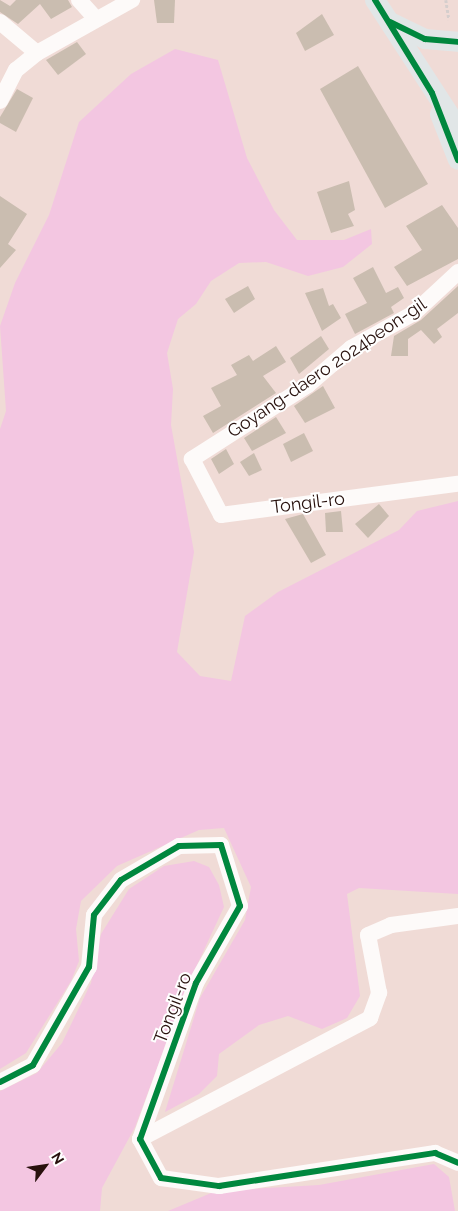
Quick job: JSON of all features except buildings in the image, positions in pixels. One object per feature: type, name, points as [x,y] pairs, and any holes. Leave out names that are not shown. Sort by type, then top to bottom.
[{"type":"main road","points":[[375,0],[432,93],[458,128]]},
{"type":"main road","points":[[390,22],[425,39],[458,42]]},
{"type":"main road","points":[[432,93],[458,160]]},
{"type":"street","points":[[79,0],[95,18]]},
{"type":"street","points":[[0,100],[16,70],[37,52],[95,18],[132,0]]},
{"type":"street","points":[[0,22],[37,52]]},
{"type":"street","name":"Goyang-daero 2024beon-gil","points":[[192,459],[308,385],[351,348],[414,313],[458,272]]},
{"type":"street","name":"Tongil-ro","points":[[192,459],[221,515],[458,484]]},
{"type":"street","name":"Tongil-ro","points":[[0,1082],[33,1065],[89,967],[94,915],[121,880],[179,846],[221,844],[240,906],[196,983],[140,1139]]},
{"type":"street","points":[[458,916],[391,925],[368,935],[379,993],[370,1018],[140,1139],[160,1178],[219,1186],[435,1153],[458,1163]]},
{"type":"path","points":[[446,0],[449,20]]},
{"type":"shaded area","points":[[175,49],[218,60],[247,158],[274,210],[297,240],[344,240],[371,229],[372,244],[343,267],[308,276],[266,262],[239,263],[211,281],[196,304],[178,319],[167,353],[173,389],[171,425],[194,552],[177,652],[200,676],[231,681],[245,616],[278,592],[399,530],[417,511],[458,501],[458,894],[359,888],[347,894],[360,996],[347,1018],[322,1029],[288,1016],[259,1025],[219,1054],[217,1076],[199,1094],[165,1112],[200,998],[245,920],[251,887],[224,828],[199,830],[117,866],[81,901],[76,929],[79,961],[71,981],[26,1053],[0,1069],[0,429],[6,411],[0,326],[15,283],[49,215],[79,122],[131,74]]},
{"type":"shaded area","points":[[194,861],[209,867],[219,885],[224,907],[190,980],[135,1127],[102,1188],[100,1211],[0,1211],[0,1091],[37,1073],[62,1043],[91,983],[101,934],[129,889],[164,866]]},
{"type":"shaded area","points":[[434,1164],[449,1177],[455,1211],[168,1211],[216,1191],[319,1185]]},
{"type":"cycle path","points":[[375,0],[432,93],[458,160]]},
{"type":"cycle path","points":[[390,22],[425,39],[458,42]]},
{"type":"cycle path","points":[[0,1082],[33,1065],[89,967],[94,915],[121,880],[179,846],[221,845],[240,906],[196,983],[140,1139],[161,1178],[219,1186],[435,1153],[458,1163]]}]
